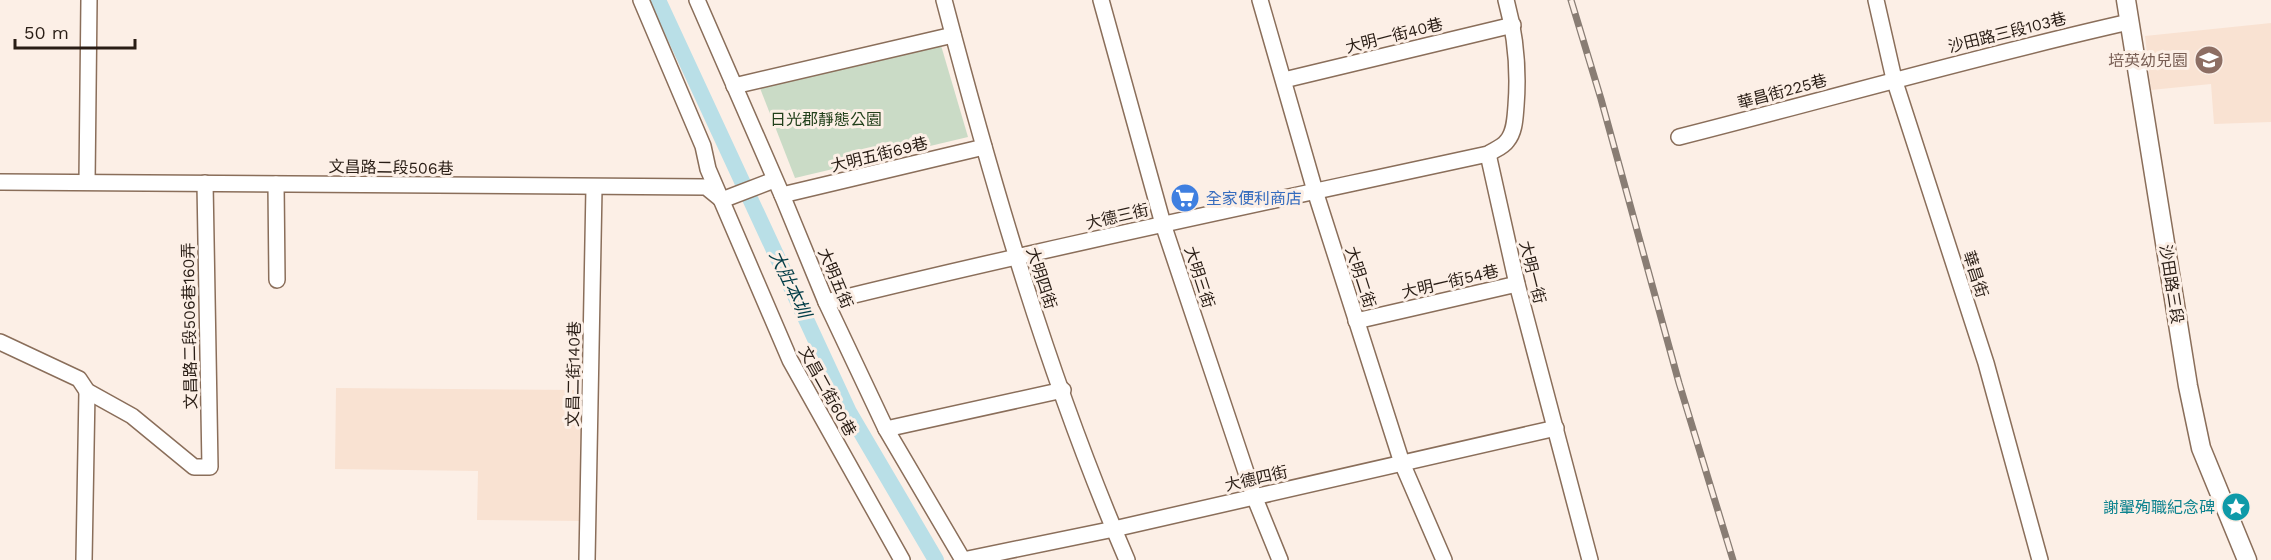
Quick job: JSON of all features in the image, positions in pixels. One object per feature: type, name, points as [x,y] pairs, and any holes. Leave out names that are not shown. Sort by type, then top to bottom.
[{"type":"street","points":[[87,182],[89,0]]},
{"type":"street","name":"文昌二街60巷","points":[[640,0],[703,146],[708,169],[790,360],[902,560]]},
{"type":"street","name":"大明五街","points":[[697,0],[826,302],[886,429],[963,560]]},
{"type":"street","name":"大明四街","points":[[944,0],[1015,257],[1062,390],[1127,560]]},
{"type":"street","name":"大明三街","points":[[1101,0],[1163,224],[1254,496],[1280,560]]},
{"type":"street","name":"大明二街","points":[[1260,0],[1315,191],[1402,463],[1444,560]]},
{"type":"street","points":[[1488,154],[1507,142],[1513,130],[1519,72],[1513,25],[1506,0]]},
{"type":"street","name":"華昌街","points":[[1876,0],[1894,79],[1986,363],[2040,560]]},
{"type":"street","name":"沙田路三段","points":[[2126,0],[2188,386],[2201,448],[2247,560]]},
{"type":"street","name":"沙田路三段103巷","points":[[1894,79],[2129,21]]},
{"type":"street","name":"大明一街40巷","points":[[1284,80],[1513,25]]},
{"type":"street","points":[[734,86],[953,36]]},
{"type":"street","name":"華昌街225巷","points":[[1678,137],[1894,79]]},
{"type":"street","name":"大明五街69巷","points":[[782,195],[984,147]]},
{"type":"street","name":"大德三街","points":[[826,302],[1015,257],[1488,154]]},
{"type":"street","name":"大明一街","points":[[1488,154],[1517,284],[1590,560]]},
{"type":"street","points":[[722,200],[774,180]]},
{"type":"street","name":"文昌路二段506巷","points":[[0,182],[706,188],[722,200]]},
{"type":"street","name":"文昌路二段506巷160弄","points":[[87,392],[132,416],[194,467],[210,467],[205,183]]},
{"type":"street","points":[[276,184],[277,280]]},
{"type":"street","name":"文昌二街140巷","points":[[586,560],[594,188]]},
{"type":"street","name":"大明一街54巷","points":[[1356,321],[1517,284]]},
{"type":"street","points":[[0,342],[79,379],[87,392],[84,560]]},
{"type":"street","points":[[886,429],[1062,390]]},
{"type":"street","name":"大德四街","points":[[963,560],[1114,529],[1556,428]]},
{"type":"shaded area","name":"培英幼兒園","points":[[2271,23],[2271,122],[2214,124],[2211,84],[2151,90],[2145,36]]},
{"type":"shaded area","points":[[336,388],[582,390],[581,521],[477,520],[478,471],[335,469]]},
{"type":"green space","name":"日光郡靜態公園","points":[[940,42],[968,137],[795,178],[758,83]]},
{"type":"waterway","name":"大肚本圳","points":[[658,0],[849,412],[936,560]]},
{"type":"railway","points":[[1571,0],[1601,99],[1679,383],[1733,560]]},
{"type":"place","name":"培英幼兒園","points":[[2209,60]]},
{"type":"place","name":"全家便利商店","points":[[1185,198]]},
{"type":"place","name":"謝翬殉職紀念碑","points":[[2236,507]]}]
